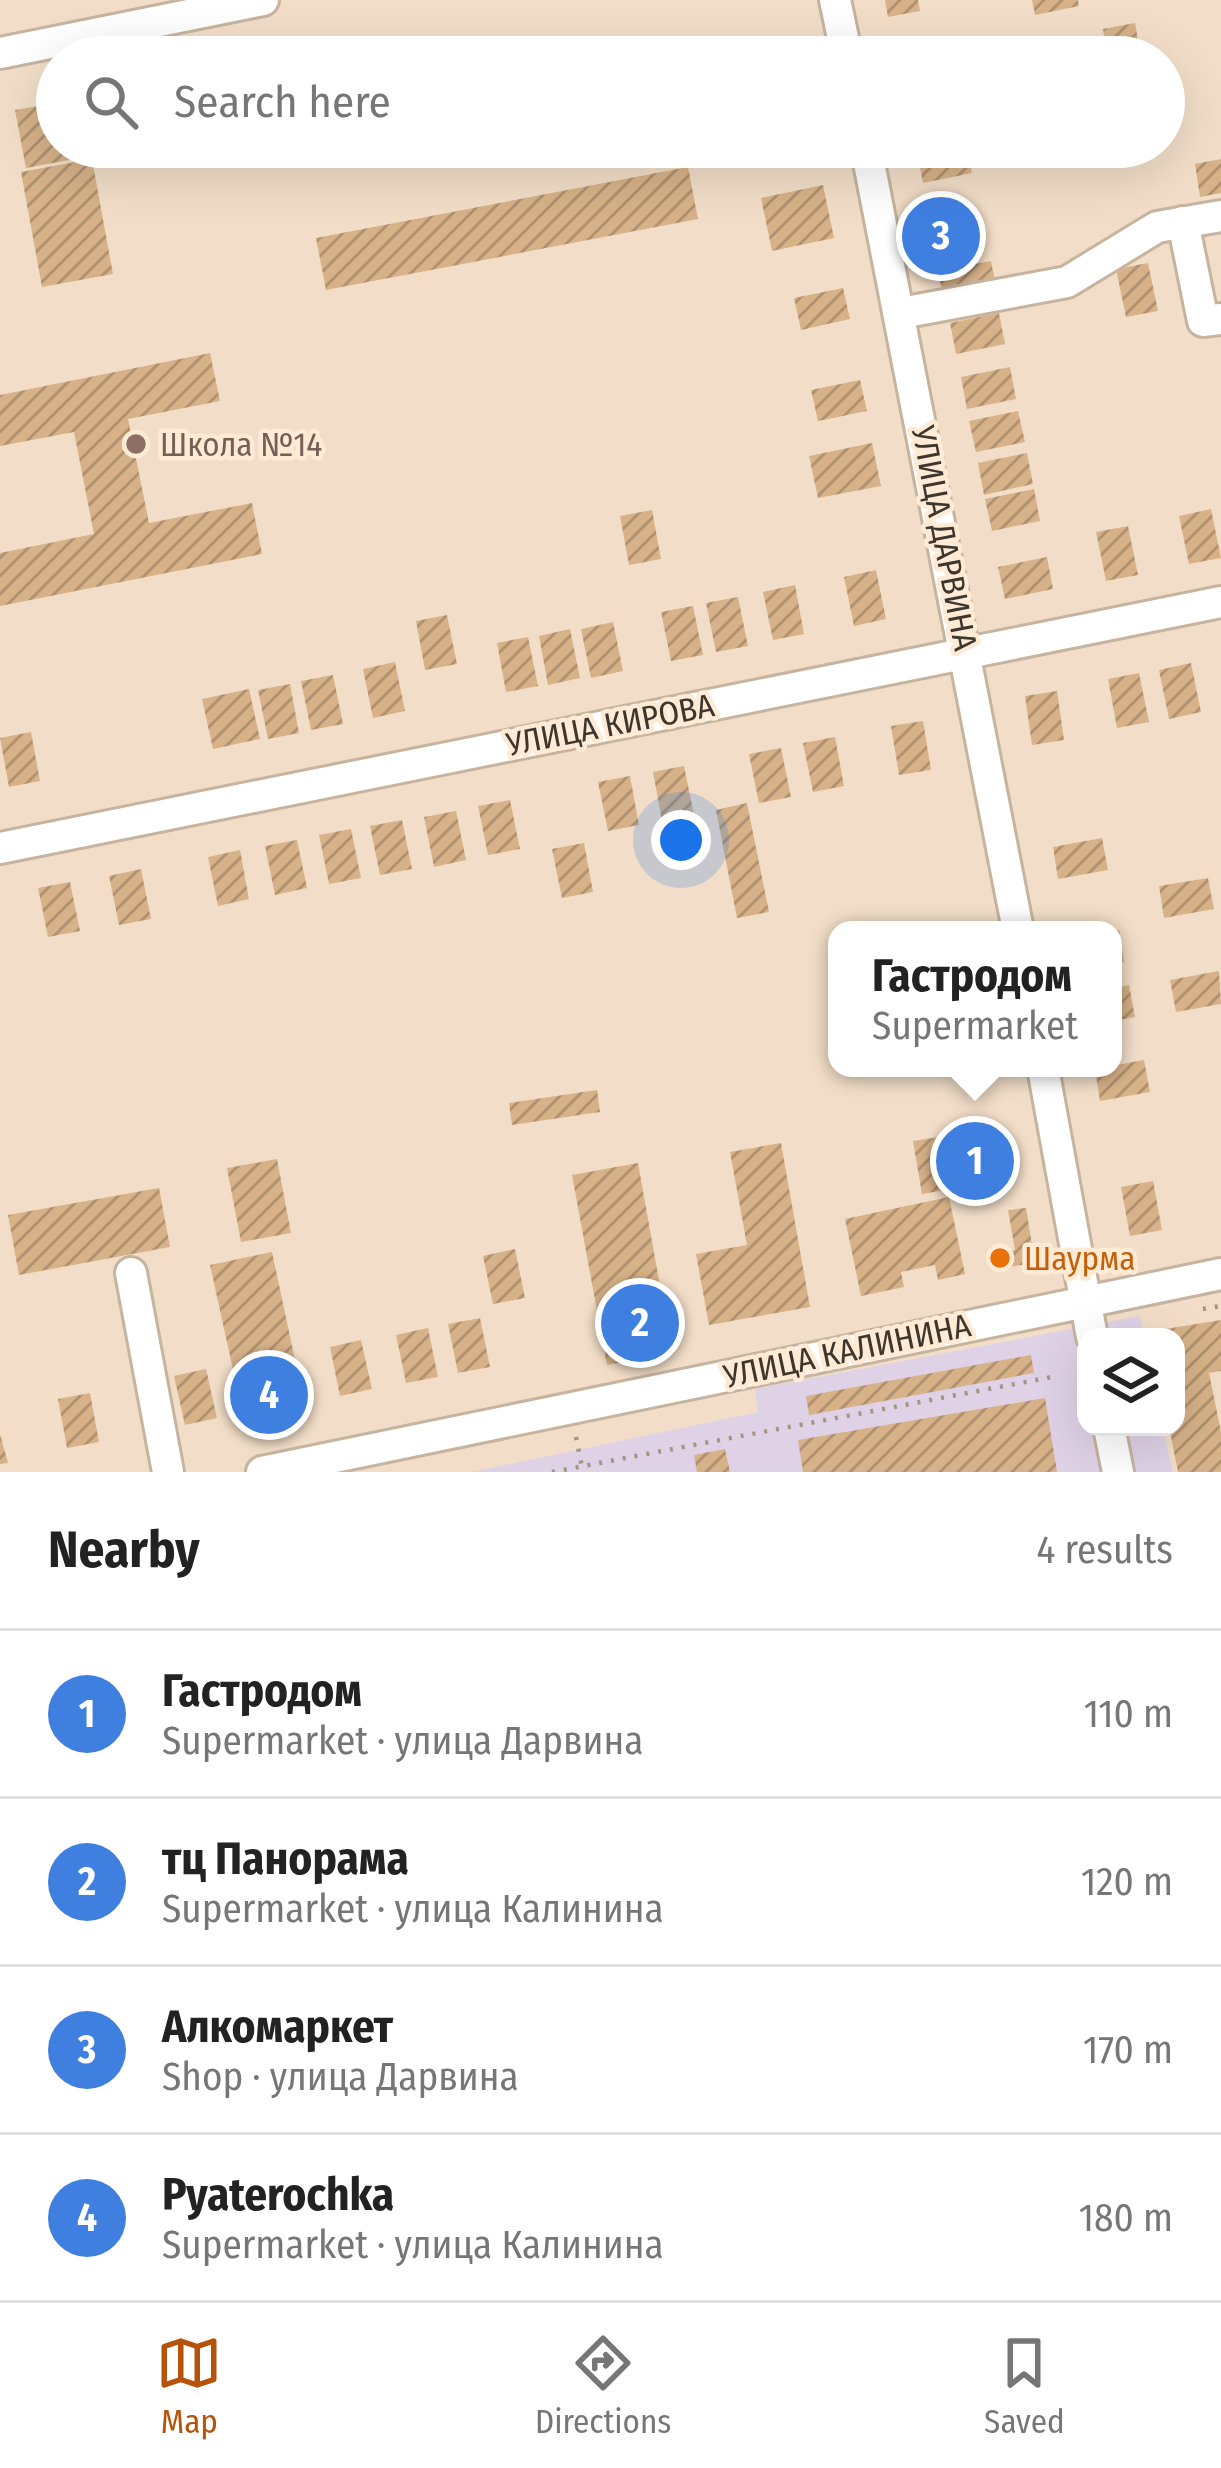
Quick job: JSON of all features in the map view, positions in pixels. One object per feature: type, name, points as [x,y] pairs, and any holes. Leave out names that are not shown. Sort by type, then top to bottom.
[{"type":"street","points":[[84,36],[263,0]]},
{"type":"street","points":[[835,0],[843,36]]},
{"type":"street","points":[[0,53],[36,46]]},
{"type":"street","name":"УЛИЦА ДАРВИНА","points":[[870,168],[968,652],[1016,921]]},
{"type":"street","points":[[901,313],[1067,282],[1157,227],[1221,216]]},
{"type":"street","points":[[1183,222],[1203,321],[1221,319]]},
{"type":"street","name":"УЛИЦА КИРОВА","points":[[0,848],[1221,602]]},
{"type":"street","points":[[1045,1077],[1090,1328]]},
{"type":"street","points":[[131,1273],[168,1472]]},
{"type":"street","name":"УЛИЦА КАЛИНИНА","points":[[262,1472],[1221,1274]]},
{"type":"street","points":[[1111,1436],[1118,1472]]},
{"type":"path","points":[[552,1472],[1057,1376]]},
{"type":"path","points":[[570,1408],[582,1469]]},
{"type":"shaded area","points":[[1140,1316],[1143,1328],[1077,1328],[1077,1436],[1165,1436],[1173,1472],[472,1472],[758,1412],[755,1389]]},
{"type":"building","points":[[885,0],[918,0],[920,11],[888,17]]},
{"type":"building","points":[[1032,0],[1078,0],[1079,6],[1035,15]]},
{"type":"building","points":[[1135,23],[1137,36],[1104,36],[1103,29]]},
{"type":"building","points":[[36,106],[36,166],[26,168],[15,110]]},
{"type":"building","points":[[1221,159],[1221,193],[1200,197],[1195,164]]},
{"type":"building","points":[[94,168],[113,274],[42,287],[21,172]]},
{"type":"building","points":[[683,168],[688,168],[698,219],[326,290],[316,238]]},
{"type":"building","points":[[920,168],[971,168],[972,173],[923,183]]},
{"type":"building","points":[[823,185],[834,238],[772,251],[761,198]]},
{"type":"building","points":[[961,206],[970,255],[938,261],[929,212]]},
{"type":"building","points":[[991,261],[995,281],[942,291],[938,271]]},
{"type":"building","points":[[1148,263],[1158,311],[1126,317],[1116,269]]},
{"type":"building","points":[[843,288],[850,319],[801,330],[794,298]]},
{"type":"building","points":[[999,313],[1005,344],[956,354],[950,323]]},
{"type":"building","points":[[210,353],[220,401],[128,419],[149,523],[252,503],[262,554],[0,606],[0,553],[94,534],[74,432],[0,446],[0,395]]},
{"type":"building","points":[[1010,367],[1016,399],[967,409],[961,377]]},
{"type":"building","points":[[860,380],[867,411],[818,421],[811,390]]},
{"type":"building","points":[[1018,411],[1025,442],[976,452],[969,421]]},
{"type":"building","points":[[872,443],[881,486],[818,498],[809,456]]},
{"type":"building","points":[[1027,453],[1033,484],[984,495],[978,463]]},
{"type":"building","points":[[1034,489],[1040,521],[992,531],[985,499]]},
{"type":"building","points":[[1211,509],[1221,558],[1189,564],[1179,516]]},
{"type":"building","points":[[652,510],[661,559],[629,565],[620,516]]},
{"type":"building","points":[[1128,526],[1138,575],[1106,581],[1096,532]]},
{"type":"building","points":[[1047,557],[1053,589],[1005,599],[998,567]]},
{"type":"building","points":[[876,570],[886,619],[854,626],[844,577]]},
{"type":"building","points":[[795,585],[804,634],[773,640],[763,592]]},
{"type":"building","points":[[738,597],[748,646],[716,652],[706,603]]},
{"type":"building","points":[[693,606],[703,655],[671,661],[661,612]]},
{"type":"building","points":[[447,615],[457,664],[425,670],[416,621]]},
{"type":"building","points":[[613,622],[623,671],[591,678],[581,629]]},
{"type":"building","points":[[570,629],[580,678],[548,685],[539,636]]},
{"type":"building","points":[[528,637],[538,686],[506,692],[497,643]]},
{"type":"building","points":[[395,662],[405,711],[373,718],[363,669]]},
{"type":"building","points":[[1191,663],[1201,712],[1169,719],[1159,670]]},
{"type":"building","points":[[1139,673],[1149,722],[1117,728],[1108,679]]},
{"type":"building","points":[[333,675],[343,724],[311,730],[301,681]]},
{"type":"building","points":[[290,684],[299,733],[268,739],[258,690]]},
{"type":"building","points":[[249,689],[260,739],[213,749],[202,699]]},
{"type":"building","points":[[1057,691],[1064,740],[1032,745],[1025,696]]},
{"type":"building","points":[[923,721],[931,770],[899,775],[891,726]]},
{"type":"building","points":[[31,732],[40,781],[9,787],[0,738]]},
{"type":"building","points":[[835,737],[844,786],[813,792],[803,743]]},
{"type":"building","points":[[781,748],[791,797],[759,803],[749,754]]},
{"type":"building","points":[[684,766],[694,815],[662,821],[653,772]]},
{"type":"building","points":[[630,776],[639,825],[608,831],[598,782]]},
{"type":"building","points":[[510,800],[520,849],[488,855],[478,806]]},
{"type":"building","points":[[747,803],[769,912],[737,918],[716,810]]},
{"type":"building","points":[[456,811],[466,860],[434,867],[424,817]]},
{"type":"building","points":[[402,820],[412,869],[380,875],[370,826]]},
{"type":"building","points":[[351,829],[361,878],[329,884],[319,835]]},
{"type":"building","points":[[1102,838],[1108,870],[1058,879],[1053,847]]},
{"type":"building","points":[[297,840],[307,888],[275,895],[265,846]]},
{"type":"building","points":[[584,843],[593,892],[562,898],[552,849]]},
{"type":"building","points":[[240,850],[249,899],[218,906],[208,857]]},
{"type":"building","points":[[141,869],[151,919],[119,925],[109,876]]},
{"type":"building","points":[[1208,878],[1214,909],[1164,918],[1159,886]]},
{"type":"building","points":[[70,882],[80,931],[48,937],[38,888]]},
{"type":"building","points":[[1219,971],[1221,1004],[1176,1012],[1170,980]]},
{"type":"building","points":[[1129,985],[1135,1017],[1122,1019],[1122,986]]},
{"type":"building","points":[[1144,1060],[1150,1092],[1100,1101],[1096,1077],[1122,1077],[1122,1064]]},
{"type":"building","points":[[597,1090],[600,1112],[512,1125],[509,1103]]},
{"type":"building","points":[[983,1130],[992,1182],[922,1194],[913,1141]]},
{"type":"building","points":[[781,1143],[810,1307],[709,1325],[696,1254],[747,1245],[730,1152]]},
{"type":"building","points":[[277,1159],[291,1233],[241,1242],[227,1168]]},
{"type":"building","points":[[638,1163],[672,1353],[607,1365],[572,1175]]},
{"type":"building","points":[[1153,1181],[1162,1230],[1130,1236],[1121,1187]]},
{"type":"building","points":[[159,1188],[170,1247],[19,1275],[8,1215]]},
{"type":"building","points":[[949,1197],[965,1274],[938,1280],[935,1265],[901,1272],[904,1287],[861,1296],[845,1219]]},
{"type":"building","points":[[1026,1208],[1035,1263],[994,1269],[992,1254],[1015,1250],[1008,1210]]},
{"type":"building","points":[[515,1249],[525,1298],[493,1304],[483,1256]]},
{"type":"building","points":[[272,1252],[304,1402],[243,1415],[210,1265]]},
{"type":"building","points":[[480,1318],[490,1367],[458,1373],[448,1324]]},
{"type":"building","points":[[1221,1320],[1221,1371],[1209,1373],[1221,1432],[1221,1472],[1178,1472],[1171,1436],[1185,1436],[1185,1328],[1172,1328]]},
{"type":"building","points":[[428,1328],[438,1377],[406,1383],[396,1335]]},
{"type":"building","points":[[361,1340],[372,1389],[340,1396],[330,1347]]},
{"type":"building","points":[[1031,1355],[1034,1373],[809,1415],[806,1396]]},
{"type":"building","points":[[206,1369],[217,1418],[185,1425],[174,1376]]},
{"type":"building","points":[[90,1393],[99,1442],[67,1448],[58,1399]]},
{"type":"building","points":[[1045,1398],[1057,1472],[803,1472],[798,1440]]},
{"type":"building","points":[[0,1434],[8,1463],[0,1464]]},
{"type":"building","points":[[725,1449],[730,1472],[697,1472],[694,1455]]},
{"type":"place","name":"Алкомаркет","points":[[941,236]]},
{"type":"place","name":"Школа №14","points":[[136,444]]},
{"type":"place","name":"Гастродом","points":[[975,1161]]},
{"type":"place","name":"Шаурма","points":[[1000,1258]]},
{"type":"place","name":"тц Панорама","points":[[640,1323]]},
{"type":"place","name":"Pyaterochka","points":[[269,1395]]}]
